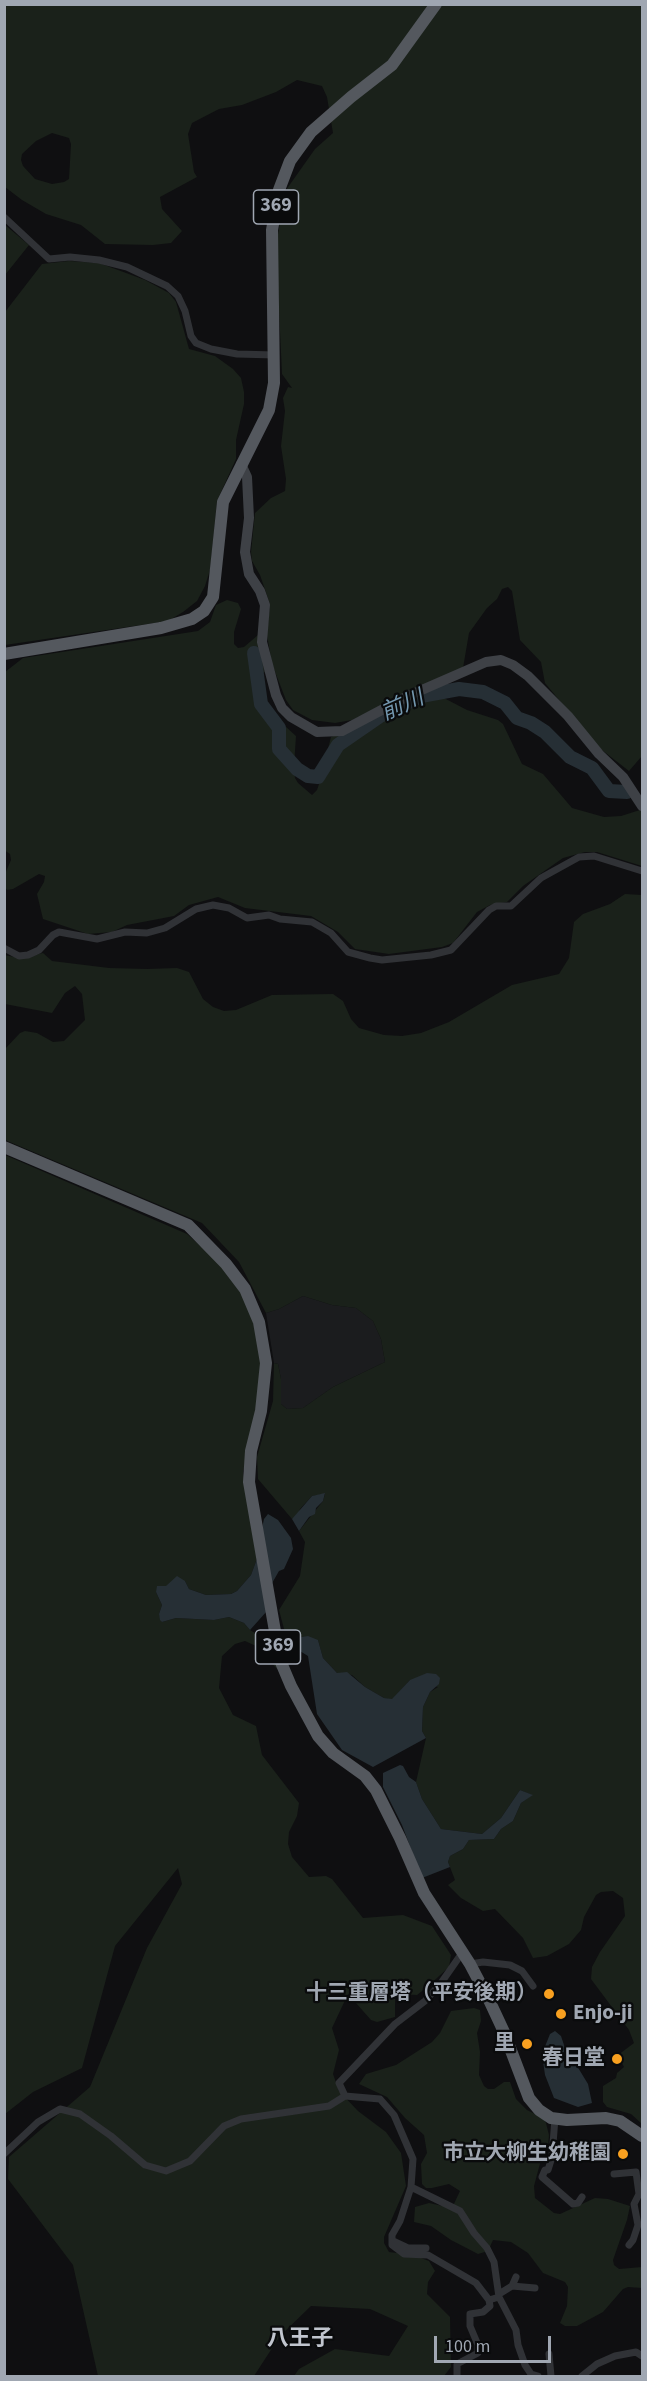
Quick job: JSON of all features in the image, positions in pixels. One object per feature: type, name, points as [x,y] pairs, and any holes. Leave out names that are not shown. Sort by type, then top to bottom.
[{"type":"highway","name":"369","points":[[4,654],[161,628],[192,619],[204,611],[213,597],[223,502],[268,410],[274,382],[272,230],[279,190],[290,161],[311,132],[392,65],[436,4]]},
{"type":"highway","name":"369","points":[[4,1147],[188,1225],[226,1264],[245,1289],[259,1322],[266,1363],[261,1411],[251,1451],[249,1482],[280,1660],[318,1736],[333,1753],[365,1776],[376,1790],[424,1893],[470,1964],[504,2032],[529,2098],[539,2110],[555,2118]]},
{"type":"highway","points":[[555,2118],[613,2119],[642,2135]]},
{"type":"main road","points":[[241,464],[246,477],[249,518],[245,552],[249,574],[260,591],[265,605],[262,642],[276,696],[282,708],[291,717],[317,732],[342,731],[408,696],[486,662],[501,660],[513,665],[540,687],[568,716],[599,754],[623,777],[642,806]]},
{"type":"street","points":[[4,217],[49,259],[70,257],[99,260],[127,267],[167,286],[178,296],[185,311],[191,336],[196,343],[211,349],[237,354],[275,355]]},
{"type":"street","points":[[4,948],[19,956],[28,955],[39,950],[59,932],[97,939],[125,932],[147,933],[165,928],[196,909],[213,905],[229,908],[247,918],[269,915],[280,919],[312,922],[331,933],[348,952],[370,958],[382,960],[431,956],[451,950],[489,910],[496,906],[511,906],[541,878],[579,857],[594,856],[642,871]]},
{"type":"street","points":[[345,2096],[339,2083],[395,2024],[425,2001],[462,1953]]},
{"type":"street","points":[[470,1964],[483,1962],[510,1965],[522,1971],[533,1986]]},
{"type":"street","points":[[4,2154],[38,2122],[60,2109],[80,2114],[111,2136],[145,2165],[166,2171],[190,2161],[224,2126],[260,2115],[329,2106],[345,2096],[380,2099],[394,2115],[413,2159],[411,2187],[391,2240],[392,2245],[404,2254],[428,2255],[458,2271],[476,2283],[489,2300],[490,2306],[483,2312],[470,2314],[470,2326],[478,2345],[478,2353],[457,2364],[457,2376]]},
{"type":"street","points":[[555,2118],[552,2157],[548,2170],[545,2170],[542,2177],[573,2204],[578,2203],[582,2197]]},
{"type":"street","points":[[614,2174],[636,2172],[640,2193],[634,2204],[639,2217],[638,2226],[629,2245]]},
{"type":"street","points":[[411,2187],[460,2211],[474,2233],[487,2247],[494,2262],[499,2296],[516,2330],[518,2345],[533,2376]]},
{"type":"street","points":[[391,2240],[408,2248],[426,2248]]},
{"type":"street","points":[[489,2300],[512,2286],[516,2277]]},
{"type":"street","points":[[512,2286],[535,2288]]},
{"type":"street","points":[[582,2376],[597,2364],[615,2356],[636,2352],[642,2355]]},
{"type":"street","points":[[549,2354],[551,2376]]},
{"type":"shaded area","points":[[4,5],[642,5],[642,756],[629,771],[598,747],[545,683],[541,662],[520,640],[512,591],[508,587],[502,589],[497,599],[487,608],[469,633],[463,668],[352,720],[335,723],[312,720],[293,710],[286,700],[272,664],[267,635],[270,604],[260,575],[252,561],[251,552],[255,513],[271,498],[285,491],[286,479],[281,446],[285,411],[283,398],[288,387],[292,388],[282,374],[276,245],[286,190],[315,149],[333,133],[327,97],[322,86],[297,80],[276,92],[242,105],[219,109],[192,123],[188,134],[194,172],[197,177],[160,197],[162,209],[182,231],[171,243],[105,244],[81,225],[46,214],[5,187]],"holes":[[[52,133],[69,138],[71,144],[69,179],[52,184],[35,179],[23,166],[22,154],[36,141]]]},
{"type":"shaded area","points":[[5,225],[29,245],[5,275]]},
{"type":"shaded area","points":[[69,261],[99,263],[145,280],[169,293],[176,302],[189,349],[215,356],[241,378],[244,404],[236,440],[236,459],[217,501],[210,570],[197,601],[168,621],[5,645],[5,312],[42,264]]},
{"type":"shaded area","points":[[227,600],[238,603],[241,609],[234,632],[234,644],[238,648],[244,647],[258,635],[265,672],[257,681],[256,692],[274,716],[296,736],[295,778],[312,795],[319,784],[331,737],[378,720],[393,709],[429,695],[442,697],[503,724],[522,764],[543,774],[572,808],[604,817],[621,816],[640,810],[642,812],[642,866],[597,852],[585,852],[563,858],[523,886],[507,902],[490,905],[477,912],[453,943],[442,947],[389,954],[355,949],[338,932],[311,916],[245,908],[218,897],[189,905],[174,916],[127,925],[112,932],[88,934],[43,919],[37,894],[45,876],[39,874],[13,889],[7,890],[5,887],[4,876],[11,860],[10,854],[4,850],[5,672],[23,658],[198,631],[210,622],[216,605]]},
{"type":"shaded area","points":[[625,894],[642,895],[642,2124],[631,2114],[607,2107],[603,2102],[603,2086],[616,2078],[617,2073],[624,2067],[618,2055],[634,2043],[629,2030],[591,1979],[592,1967],[600,1952],[625,1916],[623,1898],[613,1891],[596,1895],[584,1917],[581,1930],[569,1944],[547,1956],[533,1958],[523,1938],[495,1909],[483,1911],[461,1898],[448,1885],[455,1880],[448,1862],[450,1856],[463,1849],[469,1840],[494,1839],[501,1829],[513,1821],[521,1803],[532,1795],[520,1790],[501,1818],[482,1834],[441,1829],[422,1799],[416,1782],[426,1738],[422,1731],[423,1707],[430,1692],[438,1687],[410,1680],[392,1700],[384,1698],[365,1687],[352,1675],[337,1673],[323,1658],[318,1640],[287,1640],[279,1610],[300,1576],[305,1542],[299,1531],[323,1501],[325,1494],[312,1496],[300,1509],[298,1515],[292,1519],[258,1479],[257,1457],[273,1401],[274,1363],[278,1364],[281,1379],[281,1404],[287,1409],[303,1408],[333,1387],[385,1362],[381,1339],[373,1321],[356,1308],[332,1305],[303,1296],[266,1313],[239,1262],[202,1223],[5,1140],[5,1049],[20,1033],[25,1031],[37,1033],[53,1042],[64,1041],[85,1020],[82,994],[75,986],[65,993],[52,1013],[5,1004],[4,955],[20,958],[43,953],[52,961],[109,968],[177,968],[189,972],[203,999],[213,1007],[224,1011],[236,1010],[272,995],[333,994],[343,1001],[351,1019],[359,1028],[384,1035],[402,1036],[421,1033],[449,1022],[512,985],[559,974],[569,958],[574,922],[583,914],[610,904]]},
{"type":"shaded area","points":[[5,1155],[187,1234],[225,1268],[244,1294],[259,1340],[261,1369],[255,1416],[243,1472],[258,1556],[251,1575],[237,1591],[231,1594],[206,1595],[189,1589],[185,1581],[156,1592],[162,1605],[159,1614],[162,1622],[176,1618],[214,1620],[229,1617],[244,1623],[250,1630],[273,1644],[279,1668],[277,1669],[256,1646],[245,1641],[235,1644],[222,1656],[219,1688],[233,1715],[256,1726],[262,1755],[299,1803],[297,1816],[289,1832],[288,1844],[292,1857],[309,1877],[326,1876],[332,1879],[363,1918],[403,1915],[432,1926],[451,1955],[449,1967],[417,1995],[398,1994],[395,1998],[395,2017],[377,2022],[371,2020],[348,1994],[332,2028],[339,2050],[333,2074],[339,2091],[358,2111],[386,2132],[401,2153],[406,2186],[384,2237],[384,2243],[389,2252],[413,2255],[429,2261],[435,2271],[428,2282],[427,2294],[450,2317],[451,2367],[444,2376],[294,2376],[299,2369],[335,2349],[389,2356],[408,2326],[370,2309],[311,2306],[280,2336],[254,2376],[98,2376],[73,2265],[8,2179],[9,2157],[90,2087],[147,1948],[182,1884],[178,1868],[115,1946],[82,2068],[33,2092],[5,2114]]},
{"type":"shaded area","points":[[303,1296],[332,1305],[356,1308],[373,1321],[381,1339],[385,1362],[333,1387],[303,1408],[287,1409],[281,1404],[281,1379],[278,1364],[274,1363],[266,1313]]},
{"type":"shaded area","points":[[325,1493],[315,1514],[309,1517],[299,1531],[292,1519],[312,1496]]},
{"type":"shaded area","points":[[268,1514],[278,1520],[291,1538],[293,1549],[284,1569],[279,1571],[271,1585],[262,1528]]},
{"type":"shaded area","points":[[258,1556],[267,1611],[250,1630],[244,1623],[229,1617],[214,1620],[176,1618],[162,1622],[160,1620],[162,1605],[156,1592],[157,1586],[166,1586],[177,1576],[185,1581],[189,1589],[206,1595],[231,1594],[237,1591],[251,1575]]},
{"type":"shaded area","points":[[308,1636],[318,1640],[323,1658],[337,1673],[347,1672],[365,1687],[384,1698],[392,1699],[410,1680],[427,1673],[436,1674],[440,1678],[439,1684],[430,1692],[423,1707],[422,1731],[426,1738],[373,1767],[342,1750],[317,1714],[308,1656],[287,1643],[290,1639]]},
{"type":"shaded area","points":[[400,1765],[416,1782],[422,1799],[441,1829],[482,1834],[501,1818],[520,1790],[533,1795],[521,1803],[513,1821],[501,1829],[494,1839],[469,1840],[463,1849],[450,1856],[448,1862],[450,1867],[422,1878],[402,1825],[383,1787],[383,1773]]},
{"type":"shaded area","points":[[474,2008],[480,2010],[481,2021],[477,2033],[480,2052],[479,2075],[484,2086],[494,2089],[504,2082],[510,2082],[516,2099],[527,2110],[543,2118],[546,2123],[549,2135],[548,2147],[542,2156],[534,2186],[535,2198],[554,2213],[560,2214],[595,2198],[608,2199],[630,2206],[613,2260],[614,2265],[619,2269],[642,2267],[642,2288],[623,2289],[603,2312],[577,2326],[565,2326],[560,2323],[567,2306],[568,2287],[565,2282],[543,2273],[528,2253],[511,2242],[493,2240],[488,2251],[478,2254],[431,2226],[414,2222],[415,2207],[429,2203],[452,2208],[460,2191],[449,2184],[426,2188],[422,2184],[421,2164],[427,2153],[424,2135],[387,2097],[359,2084],[366,2074],[396,2065],[432,2042],[440,2033],[451,2011]]},
{"type":"shaded area","points":[[555,2031],[561,2036],[569,2060],[577,2066],[588,2084],[592,2103],[578,2107],[554,2098],[545,2075],[542,2054],[550,2034]]},
{"type":"waterway","name":"前川","points":[[254,653],[261,704],[279,728],[279,749],[297,769],[308,776],[318,777],[338,745],[380,716],[421,696],[459,689],[483,692],[505,703],[517,718],[545,732],[570,757],[592,768],[609,791],[627,792]]},
{"type":"place","name":"十三重層塔（平安後期）","points":[[549,1994]]},
{"type":"place","name":"Enjo-ji","points":[[561,2014]]},
{"type":"place","name":"里","points":[[527,2044]]},
{"type":"place","name":"春日堂","points":[[617,2059]]},
{"type":"place","name":"市立大柳生幼稚園","points":[[623,2154]]},
{"type":"district","name":"八王子","points":[[300,2340]]}]
